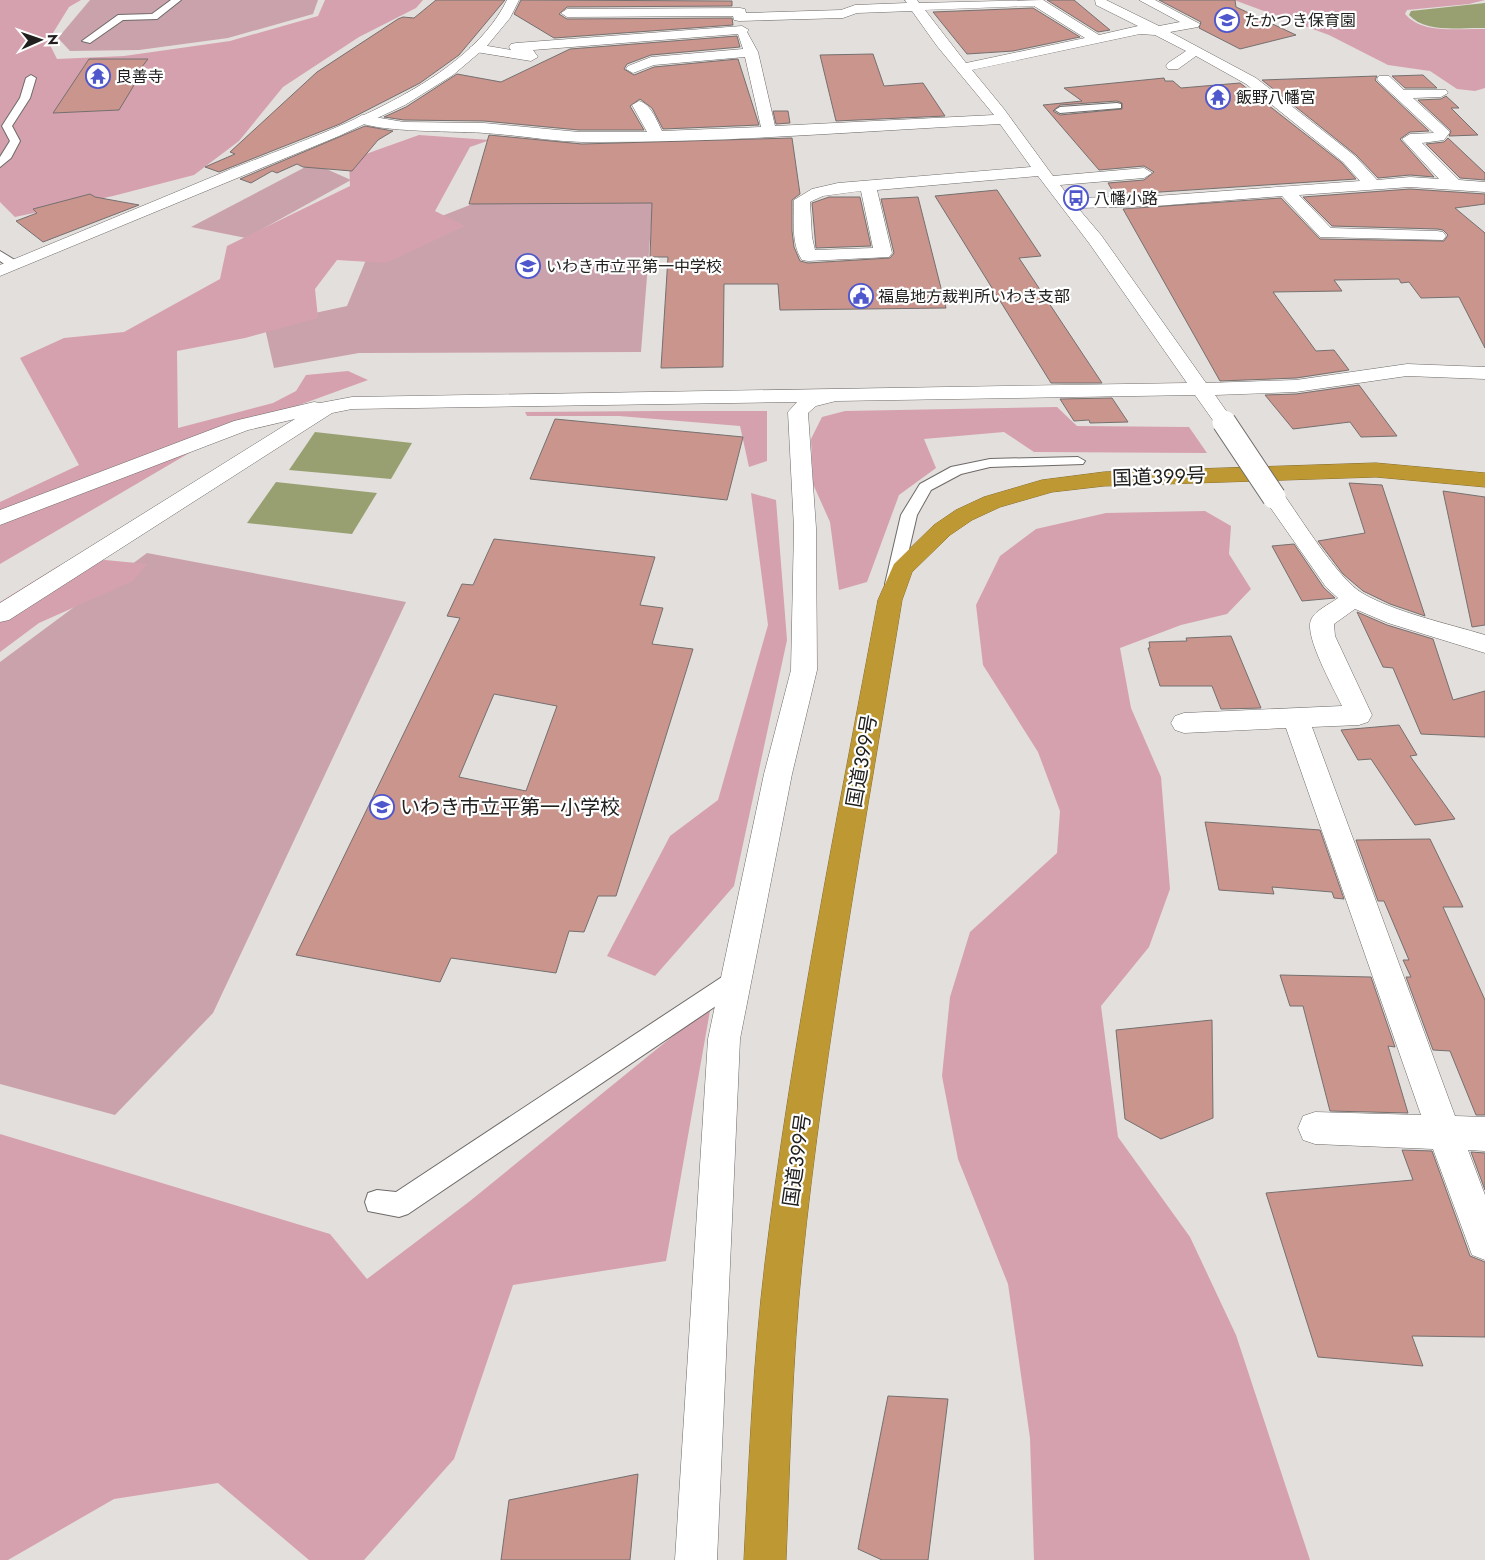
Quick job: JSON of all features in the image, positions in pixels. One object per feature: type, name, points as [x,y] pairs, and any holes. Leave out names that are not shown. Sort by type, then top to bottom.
[{"type":"highway","name":"国道399号","points":[[765,1560],[774,1389],[788,1228],[812,1054],[890,600],[902,569],[942,530],[964,515],[992,502],[1050,485],[1104,479],[1376,470],[1485,480]]},
{"type":"street","points":[[963,68],[1140,30],[1155,31],[1193,24],[1145,0]]},
{"type":"street","points":[[7,268],[362,120],[400,102],[476,48],[498,27],[512,1]]},
{"type":"street","points":[[567,13],[843,14],[855,10],[914,4],[1037,2],[1098,40]]},
{"type":"street","points":[[1100,2],[1196,50],[1251,81],[1349,159],[1374,186]]},
{"type":"street","points":[[914,4],[1004,119],[1065,203],[1095,239],[1334,581],[1353,599],[1397,616],[1485,644]]},
{"type":"street","points":[[476,48],[531,57],[530,54],[516,47],[740,15]]},
{"type":"street","points":[[740,15],[751,52],[769,131]]},
{"type":"street","points":[[1173,66],[1196,50]]},
{"type":"street","points":[[633,68],[651,61],[751,52]]},
{"type":"street","points":[[1384,79],[1442,132],[1438,137],[1410,139],[1454,184]]},
{"type":"street","points":[[1400,94],[1440,93]]},
{"type":"street","points":[[639,105],[648,117],[658,137]]},
{"type":"street","points":[[362,120],[404,126],[484,128],[579,137],[658,137],[1004,119]]},
{"type":"street","points":[[868,186],[883,253],[808,256],[803,236],[802,200],[818,192],[868,186],[1046,176],[1144,173]]},
{"type":"street","points":[[1065,203],[1156,201],[1288,193],[1410,182],[1485,187]]},
{"type":"street","points":[[1288,193],[1326,233],[1438,236]]},
{"type":"street","points":[[0,518],[241,425],[310,408],[326,408],[352,403],[1200,389],[1296,386],[1407,370],[1485,373]]},
{"type":"street","points":[[696,1560],[724,1039],[778,774],[804,670],[805,528],[798,412],[809,402],[842,394]]},
{"type":"street","points":[[0,614],[326,408]]},
{"type":"street","points":[[1184,723],[1358,715],[1323,636],[1321,627],[1322,621],[1353,599]]},
{"type":"street","points":[[1296,719],[1342,840],[1443,1134],[1485,1242]]},
{"type":"street","points":[[1315,1128],[1485,1134]]},
{"type":"lane","points":[[87,41],[121,17],[154,16],[177,0]]},
{"type":"lane","points":[[0,164],[16,141],[8,123],[25,98],[32,78]]},
{"type":"lane","points":[[1060,110],[1117,106]]},
{"type":"lane","points":[[0,255],[7,268]]},
{"type":"lane","points":[[890,600],[909,515],[925,487],[956,470],[990,463],[1078,461]]},
{"type":"lane","points":[[377,1202],[400,1205],[736,980]]},
{"type":"shaded area","points":[[0,0],[81,0],[69,7],[48,41],[57,59],[124,56],[230,41],[318,16],[325,0],[423,0],[416,8],[359,37],[283,87],[239,141],[194,175],[113,196],[15,217],[0,202]]},
{"type":"shaded area","points":[[90,0],[318,0],[313,14],[228,38],[139,50],[70,51],[58,38]]},
{"type":"shaded area","points":[[1234,0],[1485,0],[1469,4],[1407,10],[1405,14],[1413,21],[1432,28],[1485,29],[1485,88],[1475,91],[1457,89],[1430,71],[1388,65],[1329,35]]},
{"type":"shaded area","points":[[1485,3],[1485,28],[1434,27],[1416,21],[1409,15],[1411,11]]},
{"type":"shaded area","points":[[419,135],[490,140],[470,147],[435,211],[465,226],[386,263],[337,260],[315,289],[318,318],[245,338],[177,351],[178,428],[273,403],[296,391],[306,375],[348,371],[368,380],[225,432],[0,564],[0,502],[79,465],[20,358],[64,338],[124,332],[220,279],[227,246],[350,186],[349,160]]},
{"type":"shaded area","points":[[313,163],[351,180],[246,238],[191,227]]},
{"type":"shaded area","name":"いわき市立平第一中学校","points":[[480,201],[653,201],[641,352],[359,353],[274,368],[264,324],[347,306],[373,243]]},
{"type":"shaded area","points":[[1057,407],[1077,426],[1189,427],[1207,453],[1034,452],[1004,432],[924,439],[936,468],[899,495],[867,582],[839,590],[830,522],[813,484],[811,439],[822,417],[845,411]]},
{"type":"shaded area","points":[[767,411],[767,461],[749,467],[740,426],[619,416],[527,416],[525,412]]},
{"type":"shaded area","points":[[315,432],[412,443],[391,479],[289,470]]},
{"type":"shaded area","points":[[276,482],[377,493],[352,534],[247,523]]},
{"type":"shaded area","points":[[751,493],[776,500],[787,640],[734,886],[655,976],[607,956],[670,836],[718,800],[768,625]]},
{"type":"shaded area","points":[[1205,511],[1231,526],[1229,554],[1251,589],[1227,614],[1181,625],[1120,648],[1131,708],[1161,777],[1170,889],[1149,947],[1101,1006],[1118,1137],[1190,1237],[1236,1335],[1310,1560],[1034,1560],[1030,1438],[1008,1284],[958,1159],[942,1076],[950,997],[970,932],[1057,853],[1060,811],[1038,752],[983,665],[976,605],[1000,556],[1036,529],[1106,513]]},
{"type":"shaded area","points":[[147,553],[406,602],[213,1013],[115,1115],[0,1084],[0,662]]},
{"type":"shaded area","points":[[105,560],[147,564],[133,581],[39,623],[0,652],[0,602],[60,565]]},
{"type":"shaded area","points":[[711,1005],[666,1261],[513,1285],[454,1459],[364,1560],[309,1560],[218,1483],[114,1499],[8,1560],[0,1560],[0,1134],[330,1234],[367,1279],[470,1201]]},
{"type":"building","points":[[436,0],[505,0],[459,55],[420,83],[340,124],[219,172],[205,167],[235,154],[230,152],[317,72],[398,19],[403,17],[414,18]]},
{"type":"building","points":[[521,0],[732,1],[732,6],[567,7],[559,14],[567,19],[732,18],[733,25],[554,38],[514,14]]},
{"type":"building","points":[[1047,0],[1074,0],[1110,30],[1098,32]]},
{"type":"building","points":[[1159,0],[1235,0],[1236,7],[1296,35],[1240,49],[1199,28],[1201,22]]},
{"type":"building","points":[[1033,8],[1080,37],[1013,51],[967,54],[933,12]]},
{"type":"building","points":[[737,36],[740,47],[651,55],[627,64],[624,69],[634,75],[654,67],[738,59],[759,125],[663,129],[652,108],[640,99],[630,106],[644,130],[579,130],[484,121],[404,120],[384,117],[406,107],[457,74],[501,82],[570,49]]},
{"type":"building","points":[[873,54],[884,86],[923,83],[945,116],[836,121],[820,55]]},
{"type":"building","points":[[89,59],[148,59],[138,72],[142,72],[119,110],[53,113]]},
{"type":"building","points":[[1423,75],[1437,88],[1405,88],[1392,76]]},
{"type":"building","points":[[1377,76],[1375,80],[1429,131],[1410,132],[1400,139],[1434,177],[1410,175],[1378,178],[1356,155],[1262,80]]},
{"type":"building","points":[[1164,78],[1165,81],[1173,81],[1181,88],[1240,83],[1342,163],[1356,179],[1115,195],[1108,183],[1144,180],[1154,172],[1144,166],[1099,170],[1043,105],[1082,101],[1064,88]],"holes":[[[1117,101],[1122,103],[1122,109],[1060,115],[1053,111],[1060,105]]]},
{"type":"building","points":[[1446,96],[1459,108],[1451,108],[1478,135],[1449,136],[1451,131],[1418,100],[1441,99]]},
{"type":"building","points":[[773,111],[788,111],[790,123],[776,124]]},
{"type":"building","points":[[365,126],[393,131],[378,140],[352,171],[303,167],[297,164],[277,173],[272,171],[251,183],[240,179]]},
{"type":"building","points":[[489,135],[582,144],[792,138],[800,194],[792,200],[792,231],[794,247],[800,261],[808,263],[890,258],[894,253],[881,199],[918,197],[946,308],[780,310],[778,284],[724,284],[723,367],[661,368],[668,257],[650,257],[652,203],[469,204]]},
{"type":"building","points":[[1448,138],[1485,173],[1485,180],[1460,178],[1426,144],[1444,142]]},
{"type":"building","points":[[1410,189],[1485,194],[1485,204],[1455,208],[1485,233],[1485,348],[1459,297],[1421,298],[1409,282],[1401,283],[1399,279],[1334,280],[1342,291],[1273,292],[1316,351],[1334,350],[1349,370],[1296,378],[1220,381],[1123,209],[1281,198],[1320,239],[1444,241],[1448,235],[1443,230],[1437,229],[1332,226],[1303,197]]},
{"type":"building","points":[[997,190],[1041,256],[1019,258],[1102,383],[1051,383],[935,196]]},
{"type":"building","points":[[90,194],[95,197],[139,205],[43,242],[16,221],[37,213],[33,209]]},
{"type":"building","points":[[829,197],[860,197],[871,246],[816,248],[812,203]]},
{"type":"building","points":[[1359,385],[1397,436],[1361,437],[1350,422],[1293,429],[1265,395],[1296,394]]},
{"type":"building","points":[[1112,398],[1128,422],[1090,423],[1089,420],[1074,421],[1060,399]]},
{"type":"building","points":[[555,419],[743,437],[727,500],[530,479]]},
{"type":"building","points":[[1349,483],[1382,485],[1425,616],[1390,604],[1363,591],[1343,574],[1318,541],[1365,533]]},
{"type":"building","points":[[1443,491],[1485,497],[1485,625],[1472,627]]},
{"type":"building","points":[[494,539],[655,557],[640,605],[663,608],[652,644],[693,649],[616,896],[598,896],[584,932],[569,931],[556,973],[451,958],[440,982],[296,955],[460,618],[447,616],[462,584],[473,585]],"holes":[[[494,694],[557,706],[526,791],[459,777]]]},
{"type":"building","points":[[1294,544],[1324,588],[1335,598],[1302,601],[1272,546]]},
{"type":"building","points":[[1357,612],[1387,625],[1433,639],[1453,700],[1485,691],[1485,737],[1421,734],[1393,668],[1383,667]]},
{"type":"building","points":[[1231,636],[1261,708],[1221,709],[1212,686],[1160,686],[1148,648],[1150,648],[1149,642],[1187,641],[1186,638]]},
{"type":"building","points":[[1399,725],[1417,755],[1410,756],[1455,819],[1415,825],[1371,759],[1358,760],[1341,730]]},
{"type":"building","points":[[1205,822],[1320,830],[1344,899],[1334,898],[1332,892],[1272,887],[1274,894],[1219,890]]},
{"type":"building","points":[[1430,839],[1463,907],[1443,907],[1485,1000],[1485,1115],[1476,1115],[1450,1051],[1433,1050],[1406,977],[1411,977],[1403,960],[1409,960],[1384,901],[1378,901],[1356,840]]},
{"type":"building","points":[[1280,975],[1371,977],[1395,1047],[1388,1046],[1408,1113],[1330,1111],[1303,1006],[1290,1006]]},
{"type":"building","points":[[1212,1020],[1213,1118],[1161,1139],[1125,1119],[1116,1030]]},
{"type":"building","points":[[1402,1150],[1432,1151],[1470,1256],[1485,1262],[1485,1337],[1412,1336],[1423,1366],[1318,1357],[1266,1193],[1413,1180]]},
{"type":"building","points":[[1471,1152],[1485,1153],[1485,1190]]},
{"type":"building","points":[[888,1396],[948,1399],[928,1560],[882,1560],[858,1549]]},
{"type":"building","points":[[638,1474],[630,1560],[501,1560],[509,1500]]},
{"type":"place","name":"たかつき保育園","points":[[1227,20]]},
{"type":"place","name":"良善寺","points":[[98,76]]},
{"type":"place","name":"飯野八幡宮","points":[[1218,97]]},
{"type":"place","name":"八幡小路","points":[[1076,198]]},
{"type":"place","name":"いわき市立平第一中学校","points":[[528,266]]},
{"type":"place","name":"福島地方裁判所いわき支部","points":[[861,296]]},
{"type":"place","name":"いわき市立平第一小学校","points":[[382,807]]}]
